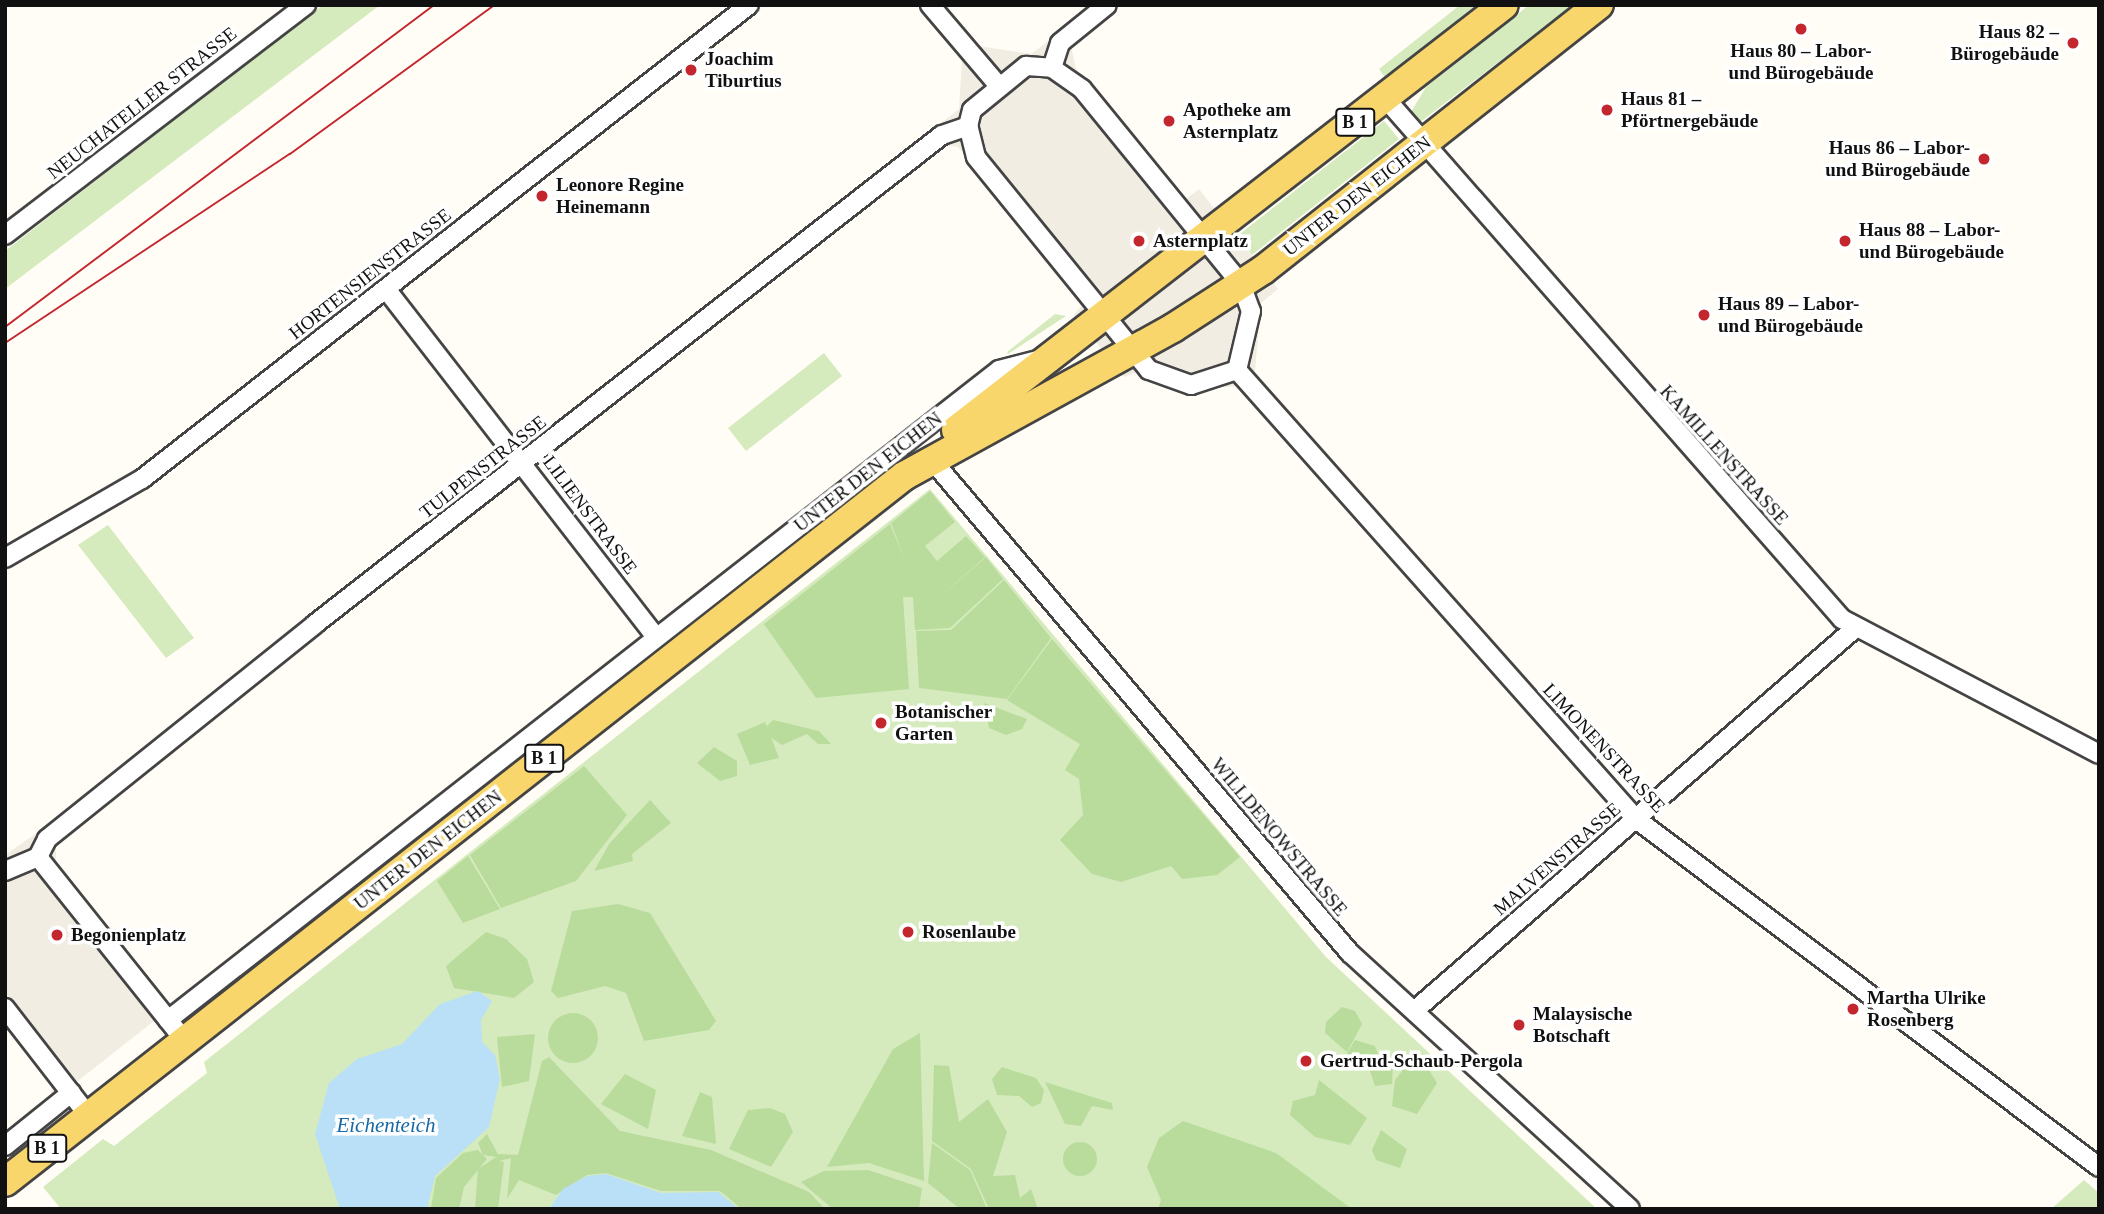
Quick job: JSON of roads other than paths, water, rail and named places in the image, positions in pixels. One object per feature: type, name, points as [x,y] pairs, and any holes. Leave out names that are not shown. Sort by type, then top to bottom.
[{"type":"main road","name":"UNTER DEN EICHEN","points":[[5,1182],[88,1115],[176,1030],[924,463],[968,419],[1049,361],[1504,5]]},
{"type":"main road","name":"UNTER DEN EICHEN","points":[[924,463],[1132,350],[1241,284],[1423,145],[1599,5]]},
{"type":"street","name":"NEUCHATELLER STRASSE","points":[[5,235],[306,5]]},
{"type":"street","name":"HORTENSIENSTRASSE","points":[[5,558],[142,478],[749,5]]},
{"type":"street","points":[[930,5],[999,86]]},
{"type":"street","points":[[1052,68],[1060,43],[1107,5]]},
{"type":"street","points":[[1026,66],[1052,68],[1082,89],[1207,238],[1241,284],[1251,311],[1237,370],[1211,382],[1181,383],[1149,370],[976,157],[968,125],[972,110],[1026,66]]},
{"type":"street","name":"KAMILLENSTRASSE","points":[[1385,98],[1423,145],[1854,629],[2099,754]]},
{"type":"street","name":"TULPENSTRASSE","points":[[38,858],[47,839],[121,779],[942,135],[968,125]]},
{"type":"street","name":"LILIENSTRASSE","points":[[386,289],[655,636]]},
{"type":"street","name":"UNTER DEN EICHEN","points":[[176,1030],[655,636],[999,370],[1049,361]]},
{"type":"street","name":"LIMONENSTRASSE","points":[[1237,370],[1636,819],[2099,1167]]},
{"type":"street","name":"WILLDENOWSTRASSE","points":[[924,463],[1350,953],[1629,1209]]},
{"type":"street","name":"MALVENSTRASSE","points":[[1414,1011],[1854,629]]},
{"type":"street","points":[[5,872],[38,858],[176,1030]]},
{"type":"street","points":[[5,1007],[88,1115]]},
{"type":"street","points":[[5,1146],[71,1093]]},
{"type":"water","name":"Eichenteich","points":[[478,991],[492,1001],[481,1020],[482,1042],[495,1055],[500,1079],[489,1127],[435,1176],[427,1209],[340,1209],[315,1134],[329,1083],[357,1059],[402,1044],[440,1004]]},
{"type":"water","points":[[606,1174],[661,1193],[718,1192],[739,1209],[549,1209],[563,1189],[587,1176]]},
{"type":"tram line","points":[[5,327],[434,5]]},
{"type":"tram line","points":[[5,343],[290,154],[494,5]]},
{"type":"place","name":"Haus 80 – Labor- und Bürogebäude","points":[[1801,29]]},
{"type":"place","name":"Haus 82 – Bürogebäude","points":[[2073,43]]},
{"type":"place","name":"Joachim Tiburtius","points":[[691,70]]},
{"type":"place","name":"Haus 81 – Pförtnergebäude","points":[[1607,110]]},
{"type":"place","name":"Apotheke am Asternplatz","points":[[1169,121]]},
{"type":"place","name":"Haus 86 – Labor- und Bürogebäude","points":[[1984,159]]},
{"type":"place","name":"Leonore Regine Heinemann","points":[[542,196]]},
{"type":"place","name":"Asternplatz","points":[[1139,241]]},
{"type":"place","name":"Haus 88 – Labor- und Bürogebäude","points":[[1845,241]]},
{"type":"place","name":"Haus 89 – Labor- und Bürogebäude","points":[[1704,315]]},
{"type":"place","name":"Botanischer Garten","points":[[881,723]]},
{"type":"place","name":"Rosenlaube","points":[[908,932]]},
{"type":"place","name":"Begonienplatz","points":[[57,935]]},
{"type":"place","name":"Martha Ulrike Rosenberg","points":[[1853,1009]]},
{"type":"place","name":"Malaysische Botschaft","points":[[1519,1025]]},
{"type":"place","name":"Gertrud-Schaub-Pergola","points":[[1306,1061]]}]
